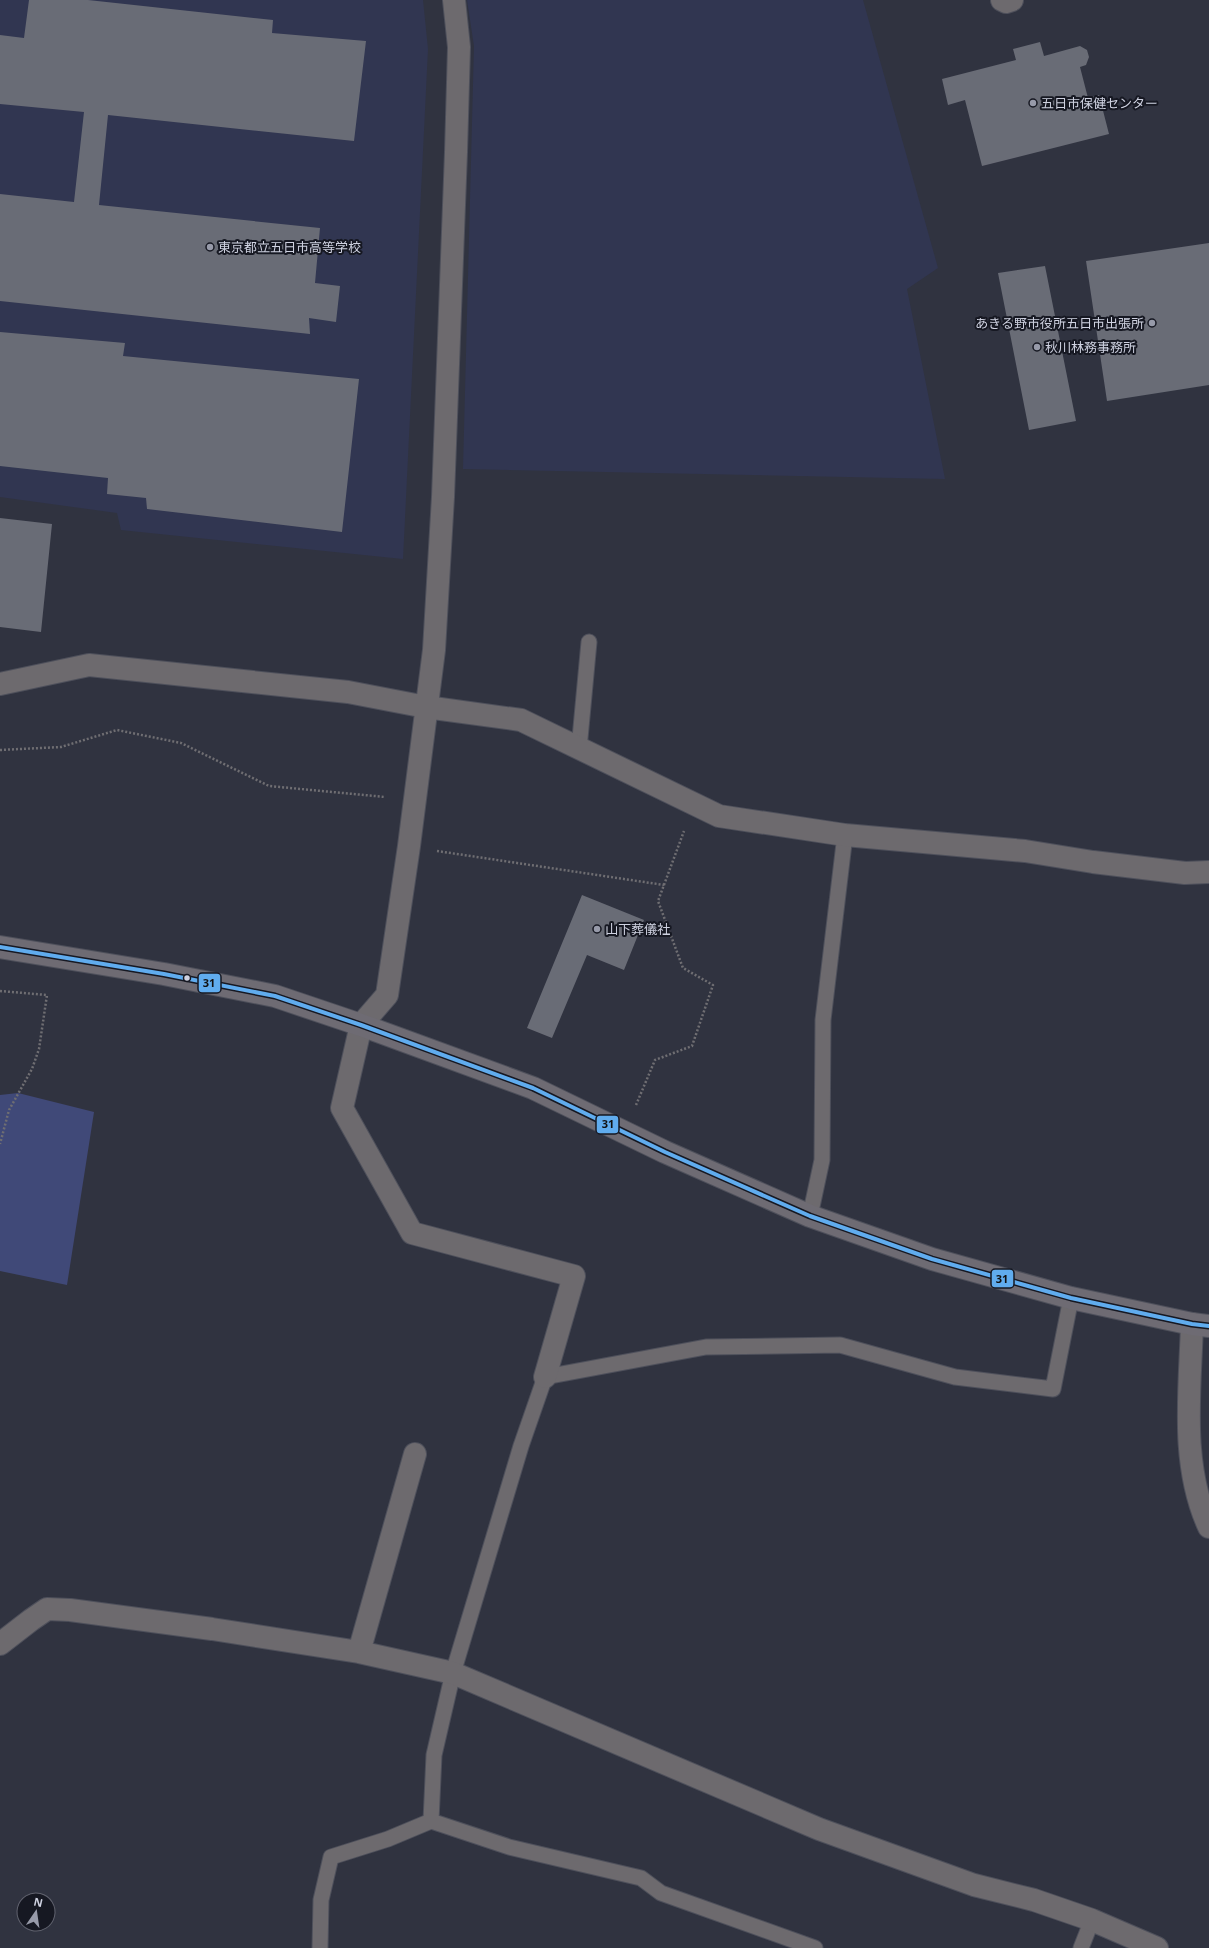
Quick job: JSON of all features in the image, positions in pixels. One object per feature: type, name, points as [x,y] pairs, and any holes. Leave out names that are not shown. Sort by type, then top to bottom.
[{"type":"main road","points":[[0,947],[164,974],[275,996],[361,1025],[533,1088],[625,1132],[810,1216],[932,1259],[1071,1298],[1201,1325]]},
{"type":"street","points":[[454,0],[459,47],[443,497],[434,650],[409,846],[387,995],[361,1025],[342,1108],[412,1233],[574,1276],[545,1378]]},
{"type":"street","points":[[1002,0],[1006,2],[1012,0]]},
{"type":"street","points":[[0,684],[88,665],[348,692],[426,707],[521,720],[719,816],[845,835],[1024,851],[1093,862],[1185,873],[1209,872]]},
{"type":"street","points":[[1201,1325],[1189,1410],[1191,1466],[1200,1507],[1209,1527]]},
{"type":"street","points":[[360,1652],[415,1454]]},
{"type":"street","points":[[0,1644],[47,1609],[70,1610],[212,1629],[360,1652],[453,1673],[819,1829],[974,1885],[1034,1900],[1092,1920],[1157,1948]]},
{"type":"lane","points":[[579,749],[589,642]]},
{"type":"lane","points":[[810,1216],[822,1160],[823,1020],[845,835]]},
{"type":"lane","points":[[432,1821],[434,1755],[453,1673],[521,1446],[545,1378],[706,1347],[840,1345],[955,1377],[1053,1389],[1071,1298]]},
{"type":"lane","points":[[320,1948],[321,1900],[331,1857],[388,1840],[432,1821],[509,1847],[641,1878],[661,1893],[815,1948]]},
{"type":"lane","points":[[1081,1948],[1092,1920]]},
{"type":"path","points":[[0,750],[61,747],[117,730],[181,743],[269,786],[414,800]]},
{"type":"path","points":[[625,1132],[655,1060],[692,1046],[713,985],[683,968],[658,901],[695,805]]},
{"type":"path","points":[[409,846],[664,885]]},
{"type":"path","points":[[0,991],[46,995],[39,1049],[32,1069],[9,1110],[0,1144]]},
{"type":"shaded area","name":"東京都立五日市高等学校","points":[[0,0],[423,0],[428,49],[403,559],[121,530],[117,513],[0,497]]},
{"type":"shaded area","points":[[467,0],[863,0],[938,268],[907,289],[945,479],[463,469],[474,46]]},
{"type":"shaded area","points":[[18,1093],[94,1112],[67,1285],[0,1271],[0,1095]]},
{"type":"building","points":[[29,0],[88,0],[273,20],[272,33],[366,41],[354,141],[108,115],[99,205],[320,228],[315,283],[340,286],[336,322],[309,318],[310,334],[0,301],[0,194],[74,202],[84,112],[0,104],[0,35],[24,38]]},
{"type":"building","name":"五日市保健センター","points":[[1040,42],[1044,56],[1080,46],[1087,50],[1089,57],[1086,65],[1080,67],[1088,98],[1099,95],[1109,134],[982,166],[965,100],[948,105],[942,79],[1016,60],[1013,49]]},
{"type":"building","name":"あきる野市役所五日市出張所","points":[[1209,243],[1209,385],[1107,401],[1086,261]]},
{"type":"building","name":"秋川林務事務所","points":[[1045,266],[1076,421],[1029,430],[998,273]]},
{"type":"building","points":[[0,332],[125,343],[123,356],[359,379],[342,532],[147,509],[146,498],[107,494],[108,478],[0,466]]},
{"type":"building","points":[[0,518],[52,524],[41,632],[0,627]]},
{"type":"building","points":[[582,895],[644,920],[624,970],[587,955],[552,1038],[527,1028]]},
{"type":"transit line","name":"31","points":[[0,947],[164,974],[275,996],[361,1025],[533,1088],[665,1152],[810,1216],[932,1259],[1071,1298],[1192,1324],[1209,1326]]},
{"type":"place","name":"五日市保健センター","points":[[1033,103]]},
{"type":"place","name":"東京都立五日市高等学校","points":[[210,247]]},
{"type":"place","name":"あきる野市役所五日市出張所","points":[[1152,323]]},
{"type":"place","name":"秋川林務事務所","points":[[1037,347]]},
{"type":"place","name":"山下葬儀社","points":[[597,929]]}]
